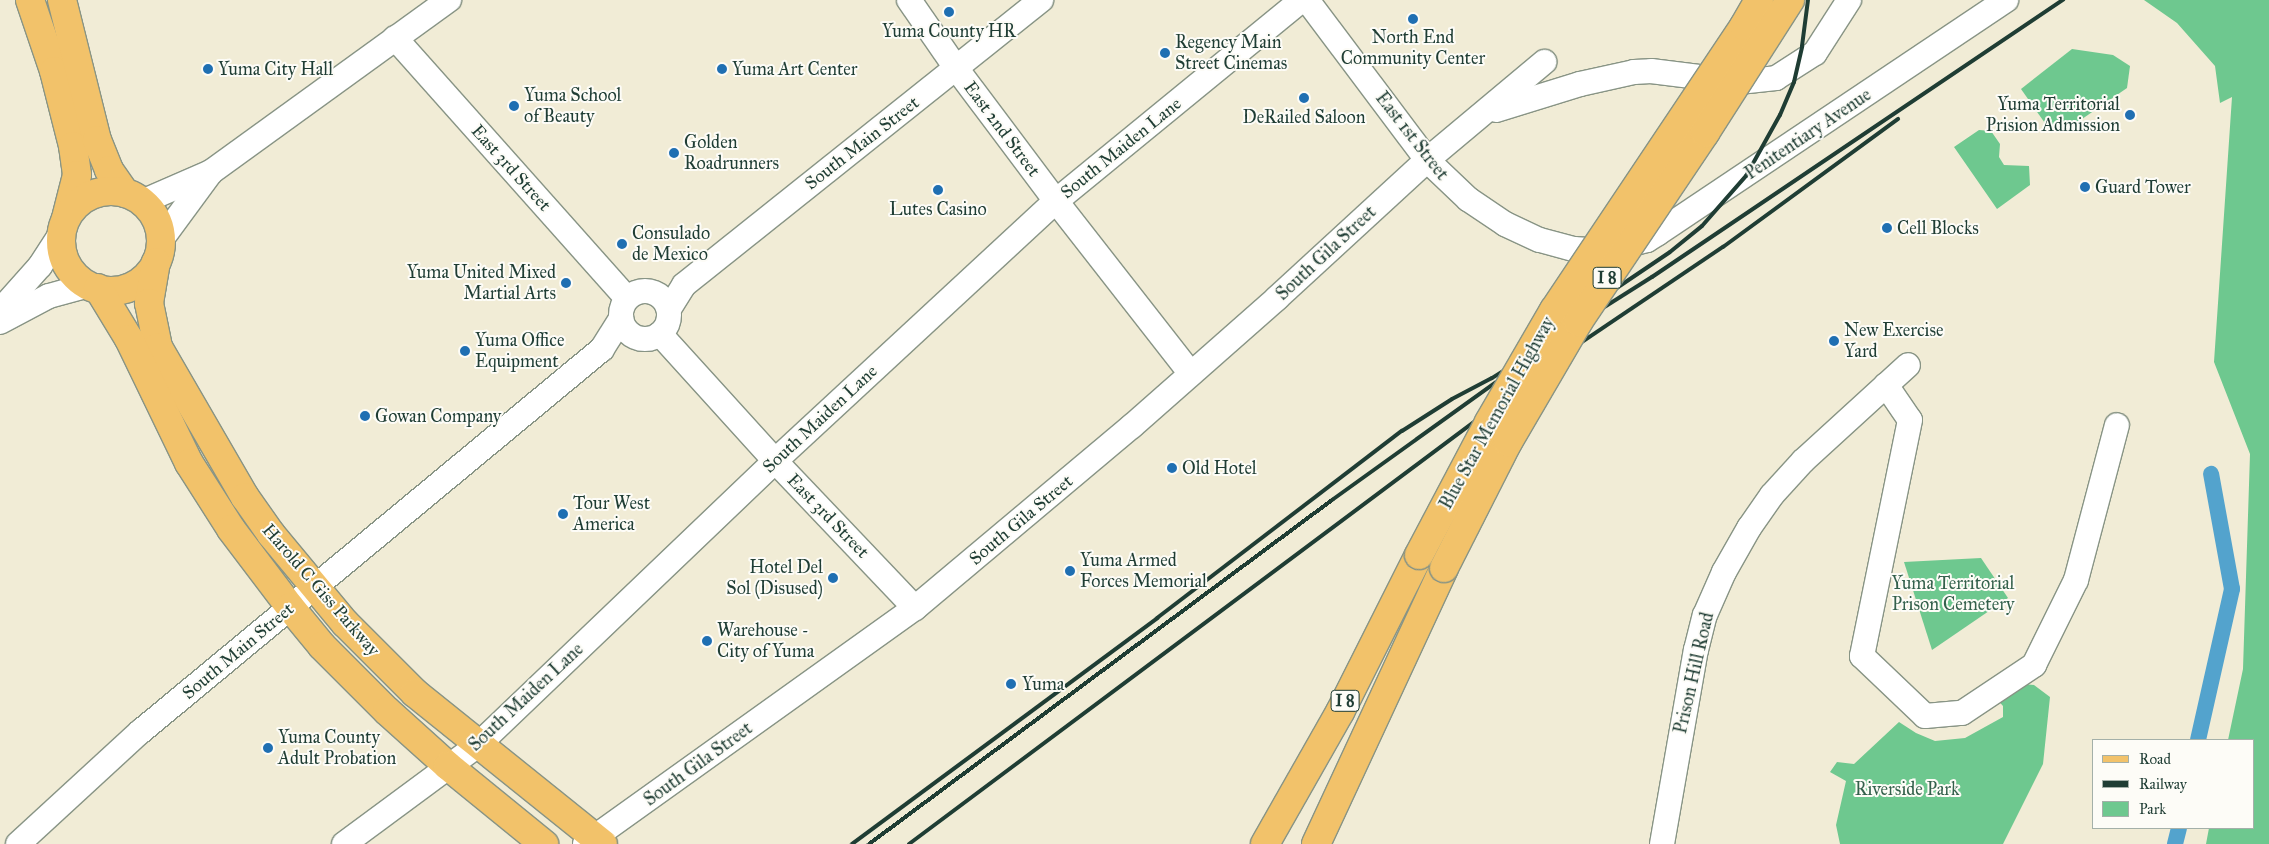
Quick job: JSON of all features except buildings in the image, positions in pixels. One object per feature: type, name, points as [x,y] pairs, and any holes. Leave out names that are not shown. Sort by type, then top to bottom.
[{"type":"main road","points":[[30,0],[54,71],[73,146],[77,175],[64,226],[62,248],[67,263],[76,276],[93,287],[120,290],[135,285],[147,275],[159,251],[158,225],[152,212],[134,197],[109,170],[97,140],[62,0]]},
{"type":"main road","name":"Blue Star Memorial Highway","points":[[1265,844],[1340,712],[1489,422],[1554,310],[1744,26],[1759,0]]},
{"type":"main road","name":"Blue Star Memorial Highway","points":[[1316,844],[1444,568],[1508,442],[1578,322],[1705,133],[1790,0]]},
{"type":"main road","points":[[64,226],[73,208],[84,199],[97,193],[111,191],[134,197]]},
{"type":"main road","name":"Harold C Giss Parkway","points":[[159,251],[149,303],[158,347],[245,497],[314,587],[345,623],[415,693],[595,842]]},
{"type":"main road","name":"Harold C Giss Parkway","points":[[93,287],[129,339],[194,471],[231,528],[290,607],[322,646],[448,766],[544,844]]},
{"type":"street","points":[[134,197],[210,172],[449,0]]},
{"type":"street","name":"East 2nd Street","points":[[909,0],[956,68],[1056,201],[1191,374]]},
{"type":"street","name":"South Main Street","points":[[669,309],[684,284],[1041,0]]},
{"type":"street","name":"South Maiden Lane","points":[[344,844],[478,745],[775,461],[1056,201],[1302,0]]},
{"type":"street","name":"East 1st Street","points":[[1307,0],[1427,160],[1468,199],[1516,230],[1560,247],[1603,251]]},
{"type":"street","points":[[1481,115],[1524,100],[1634,72],[1651,71],[1739,82],[1776,78],[1814,53],[1849,0]]},
{"type":"street","name":"Penitentiary Avenue","points":[[1603,251],[1647,240],[2006,0]]},
{"type":"street","name":"East 3rd Street","points":[[395,38],[628,318]]},
{"type":"street","name":"South Gila Street","points":[[595,842],[915,608],[1132,426],[1427,160],[1544,62]]},
{"type":"street","points":[[159,251],[210,172]]},
{"type":"street","points":[[0,311],[40,266],[64,226]]},
{"type":"street","name":"South Main Street","points":[[651,291],[684,284]]},
{"type":"street","points":[[0,322],[49,296],[93,287]]},
{"type":"street","points":[[638,291],[651,291],[662,297],[669,309],[668,323],[660,334],[648,339],[628,318],[638,291]]},
{"type":"street","name":"South Main Street","points":[[18,844],[140,732],[602,349],[628,318]]},
{"type":"street","name":"East 3rd Street","points":[[660,334],[775,461],[915,608]]},
{"type":"street","name":"Prison Hill Road","points":[[1662,844],[1696,650],[1705,615],[1724,572],[1749,528],[1772,495],[1803,461],[1908,366]]},
{"type":"street","points":[[1886,386],[1910,420],[1862,656],[1925,716],[1962,713],[2034,665],[2076,580],[2117,425]]},
{"type":"green space","points":[[2144,0],[2269,0],[2269,844],[2206,844],[2209,829],[2254,829],[2254,739],[2228,739],[2243,669],[2250,454],[2214,362],[2232,97],[2220,103],[2215,66],[2177,23]]},
{"type":"green space","points":[[2072,49],[2113,55],[2130,66],[2127,88],[2069,128],[2047,126],[2021,89]]},
{"type":"green space","points":[[1979,130],[1991,131],[2000,144],[1999,157],[2004,165],[2029,166],[2030,185],[1997,209],[1954,147]]},
{"type":"green space","name":"Yuma Territorial Prison Cemetery","points":[[1981,558],[2008,598],[1932,650],[1904,562]]},
{"type":"green space","name":"Riverside Park","points":[[2012,683],[2034,685],[2050,697],[2043,764],[2003,844],[1840,844],[1836,825],[1846,781],[1830,772],[1837,762],[1854,764],[1899,722],[1916,733],[1935,741],[1965,738],[2003,717],[2003,706],[1994,696]]},
{"type":"waterway","points":[[2198,739],[2232,589],[2211,474]]},
{"type":"waterway","points":[[2175,844],[2179,829]]},
{"type":"railway","points":[[1547,335],[1670,252],[1702,226],[1746,176],[1780,115],[1794,82],[1802,46],[1808,0]]},
{"type":"railway","points":[[852,844],[1157,618],[1402,431],[1452,399],[1492,378],[1652,277],[2063,0]]},
{"type":"railway","points":[[909,844],[1573,348],[1723,247],[1898,119]]},
{"type":"railway","points":[[869,844],[1332,500],[1496,382]]},
{"type":"place","name":"Yuma County HR","points":[[949,12]]},
{"type":"place","name":"North End Community Center","points":[[1413,19]]},
{"type":"place","name":"Regency Main Street Cinemas","points":[[1165,53]]},
{"type":"place","name":"Yuma City Hall","points":[[208,69]]},
{"type":"place","name":"Yuma Art Center","points":[[722,69]]},
{"type":"place","name":"DeRailed Saloon","points":[[1304,98]]},
{"type":"place","name":"Yuma School of Beauty","points":[[514,106]]},
{"type":"place","name":"Yuma Territorial Prision Admission","points":[[2130,115]]},
{"type":"place","name":"Golden Roadrunners","points":[[674,153]]},
{"type":"place","name":"Guard Tower","points":[[2085,187]]},
{"type":"place","name":"Lutes Casino","points":[[938,190]]},
{"type":"place","name":"Cell Blocks","points":[[1887,228]]},
{"type":"place","name":"Consulado de Mexico","points":[[622,244]]},
{"type":"place","name":"Yuma United Mixed Martial Arts","points":[[566,283]]},
{"type":"place","name":"New Exercise Yard","points":[[1834,341]]},
{"type":"place","name":"Yuma Office Equipment","points":[[465,351]]},
{"type":"place","name":"Gowan Company","points":[[365,416]]},
{"type":"place","name":"Old Hotel","points":[[1172,468]]},
{"type":"place","name":"Tour West America","points":[[563,514]]},
{"type":"place","name":"Yuma Armed Forces Memorial","points":[[1070,571]]},
{"type":"place","name":"Hotel Del Sol (Disused)","points":[[833,578]]},
{"type":"place","name":"Warehouse - City of Yuma","points":[[707,641]]},
{"type":"place","name":"Yuma","points":[[1011,684]]},
{"type":"place","name":"Yuma County Adult Probation","points":[[268,748]]}]
